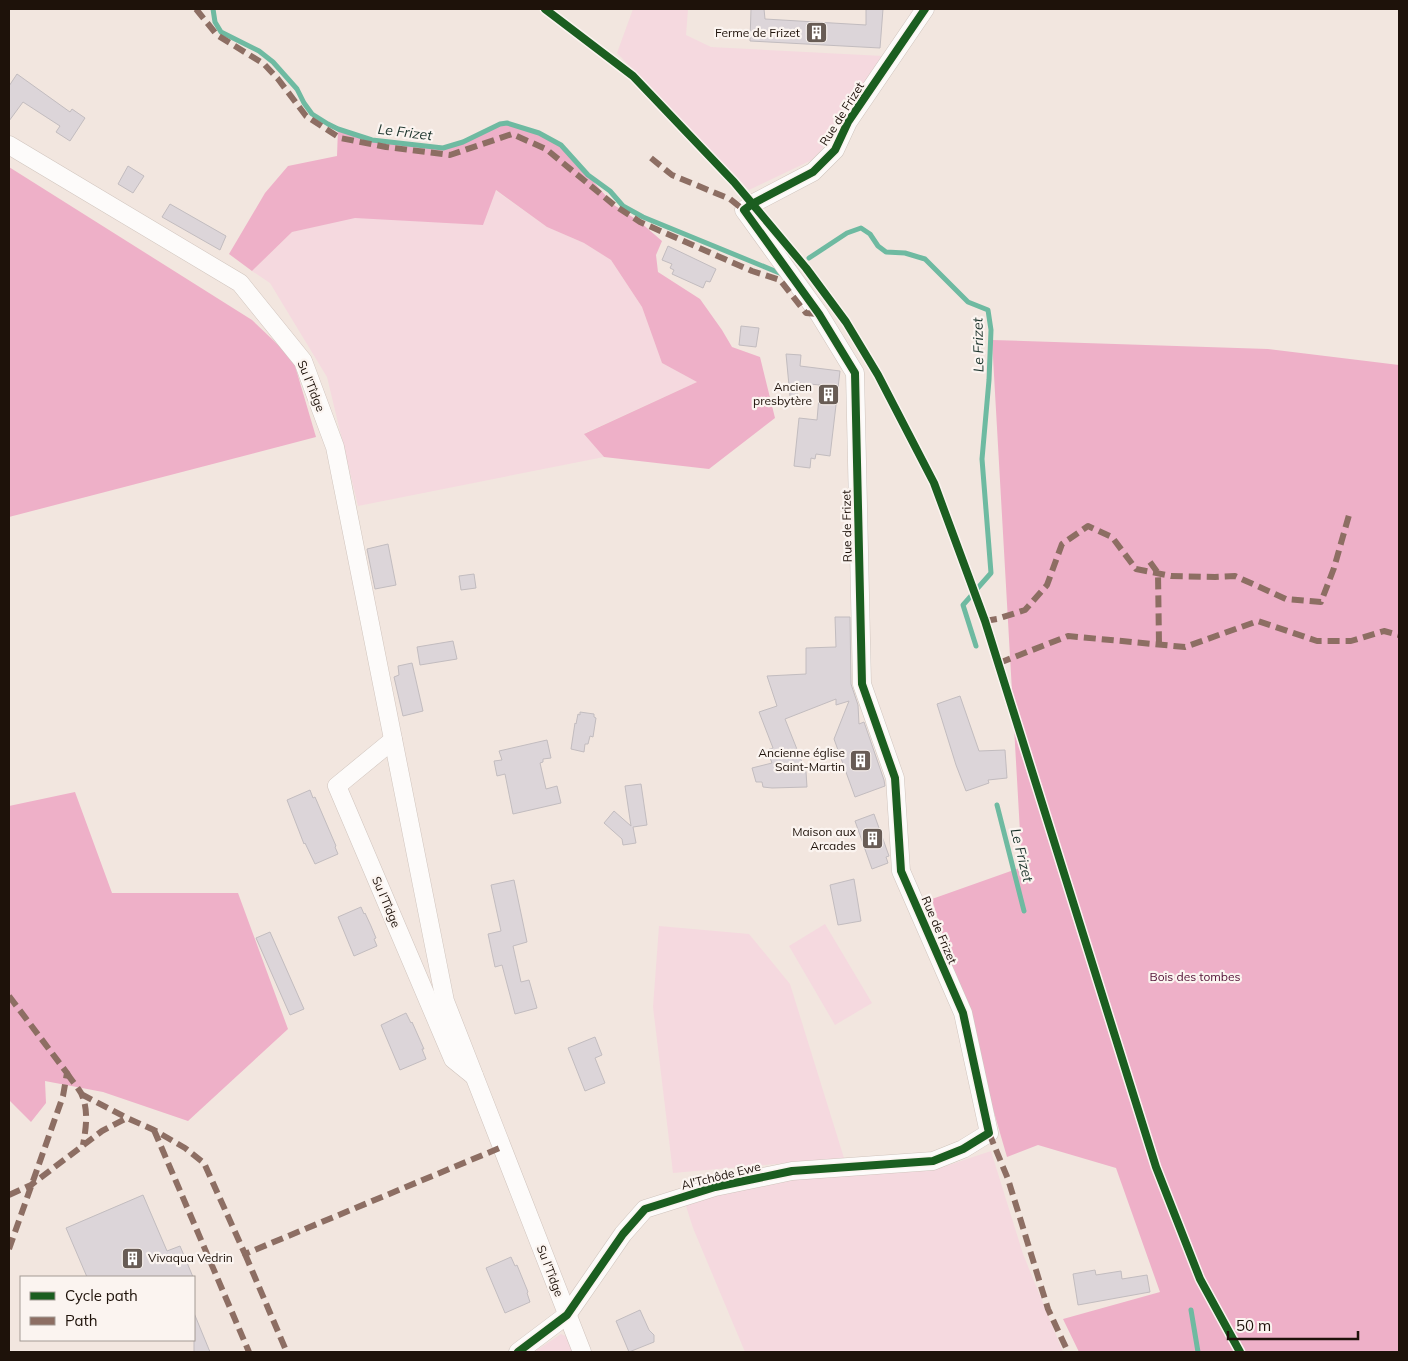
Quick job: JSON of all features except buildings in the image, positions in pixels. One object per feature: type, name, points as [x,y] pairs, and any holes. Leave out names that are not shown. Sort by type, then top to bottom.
[{"type":"street","name":"Rue de Frizet","points":[[925,9],[848,122],[835,150],[813,172],[744,210],[820,314],[855,373],[862,684],[895,778],[902,871],[963,1013],[989,1132]]},
{"type":"street","name":"Su l'Tîdge","points":[[9,145],[240,283],[303,361],[335,447],[445,1001],[582,1352]]},
{"type":"street","name":"Su l'Tîdge","points":[[393,740],[337,786],[453,1059],[475,1077]]},
{"type":"street","name":"Al'Tchôde Ewe","points":[[518,1352],[567,1315],[623,1234],[645,1209],[715,1187],[792,1171],[933,1162],[963,1149],[989,1132]]},
{"type":"shaded area","points":[[633,9],[688,9],[686,35],[711,47],[883,56],[816,158],[749,190],[617,53]]},
{"type":"shaded area","points":[[495,190],[547,227],[584,243],[611,260],[642,307],[662,363],[697,382],[585,433],[604,457],[358,506],[327,377],[270,283],[252,271],[292,232],[355,217],[433,222]]},
{"type":"shaded area","points":[[825,924],[872,1003],[835,1025],[789,946]]},
{"type":"shaded area","points":[[659,926],[749,934],[790,984],[844,1158],[673,1173],[653,1007]]},
{"type":"shaded area","points":[[991,1151],[1023,1254],[1063,1352],[745,1352],[693,1228],[685,1203],[796,1175],[946,1166]]},
{"type":"shaded area","points":[[561,1334],[572,1339],[578,1352],[534,1352]]},
{"type":"green space","points":[[507,123],[535,132],[561,145],[614,205],[640,222],[662,241],[656,255],[658,272],[700,299],[732,347],[760,357],[775,418],[709,469],[604,457],[584,434],[697,382],[662,363],[642,307],[611,260],[584,243],[547,227],[496,190],[483,225],[355,218],[292,232],[252,271],[229,254],[265,193],[288,166],[337,156],[338,129],[372,140],[443,148],[463,142],[500,124]]},
{"type":"green space","points":[[9,167],[252,320],[293,359],[316,437],[9,517]]},
{"type":"green space","name":"Bois des tombes","points":[[992,340],[1268,349],[1399,365],[1399,1352],[1079,1352],[1063,1319],[1160,1292],[1116,1168],[1038,1145],[1007,1157],[932,899],[1022,867]]},
{"type":"green space","points":[[75,792],[112,893],[238,893],[288,1029],[188,1121],[103,1092],[45,1081],[46,1103],[31,1122],[9,1100],[9,806]]},
{"type":"waterway","name":"Le Frizet","points":[[213,9],[215,22],[221,32],[259,51],[273,62],[297,89],[312,114],[338,129],[372,140],[443,148],[463,142],[500,124],[507,123],[539,133],[561,145],[588,175],[610,191],[623,206],[643,217],[782,274]]},
{"type":"waterway","name":"Le Frizet","points":[[809,258],[847,233],[861,228],[870,234],[878,246],[886,252],[905,253],[925,259],[968,302],[988,310],[991,330],[989,380],[982,459],[991,573],[976,590]]},
{"type":"waterway","name":"Le Frizet","points":[[971,596],[963,605],[976,646]]},
{"type":"waterway","name":"Le Frizet","points":[[997,805],[1024,911]]},
{"type":"waterway","name":"Le Frizet","points":[[1191,1310],[1198,1352]]},
{"type":"marked path","points":[[196,9],[217,35],[264,64],[306,116],[340,138],[386,147],[450,155],[512,134],[546,149],[614,205],[640,222],[752,271],[780,280],[806,313],[819,314]]},
{"type":"marked path","points":[[651,158],[672,175],[730,199],[744,210]]},
{"type":"marked path","points":[[985,621],[1025,610],[1047,585],[1062,544],[1088,526],[1112,537],[1136,569],[1171,576],[1235,576],[1286,599],[1321,602],[1334,568],[1349,515]]},
{"type":"marked path","points":[[1150,562],[1158,573],[1159,644]]},
{"type":"marked path","points":[[999,663],[1068,636],[1185,647],[1258,621],[1317,641],[1351,641],[1384,631],[1399,635]]},
{"type":"marked path","points":[[9,996],[67,1073],[63,1096],[9,1249]]},
{"type":"marked path","points":[[67,1073],[84,1099],[86,1126],[83,1145]]},
{"type":"marked path","points":[[81,1094],[127,1118]]},
{"type":"marked path","points":[[9,1195],[31,1185],[102,1131],[127,1118],[154,1130],[185,1148],[204,1163],[245,1254],[502,1147]]},
{"type":"marked path","points":[[154,1130],[249,1352]]},
{"type":"marked path","points":[[989,1133],[1008,1179],[1048,1309],[1068,1352]]},
{"type":"marked path","points":[[245,1254],[285,1348],[283,1352]]},
{"type":"cycle path","points":[[545,9],[633,76],[734,182],[806,268],[846,322],[878,375],[934,483],[985,621],[1156,1167],[1200,1279],[1240,1352]]},
{"type":"cycle path","points":[[518,1352],[567,1315],[623,1234],[645,1209],[715,1187],[792,1171],[933,1161],[963,1149],[989,1133],[963,1013],[901,871],[895,778],[862,684],[855,373],[819,314],[744,210],[813,172],[835,150],[848,122],[925,9]]},
{"type":"place","name":"Ferme de Frizet","points":[[816,33]]},
{"type":"place","name":"Ancien presbytère","points":[[828,394]]},
{"type":"place","name":"Ancienne église Saint-Martin","points":[[861,760]]},
{"type":"place","name":"Maison aux Arcades","points":[[872,839]]},
{"type":"place","name":"Vivaqua Vedrin","points":[[132,1258]]}]
